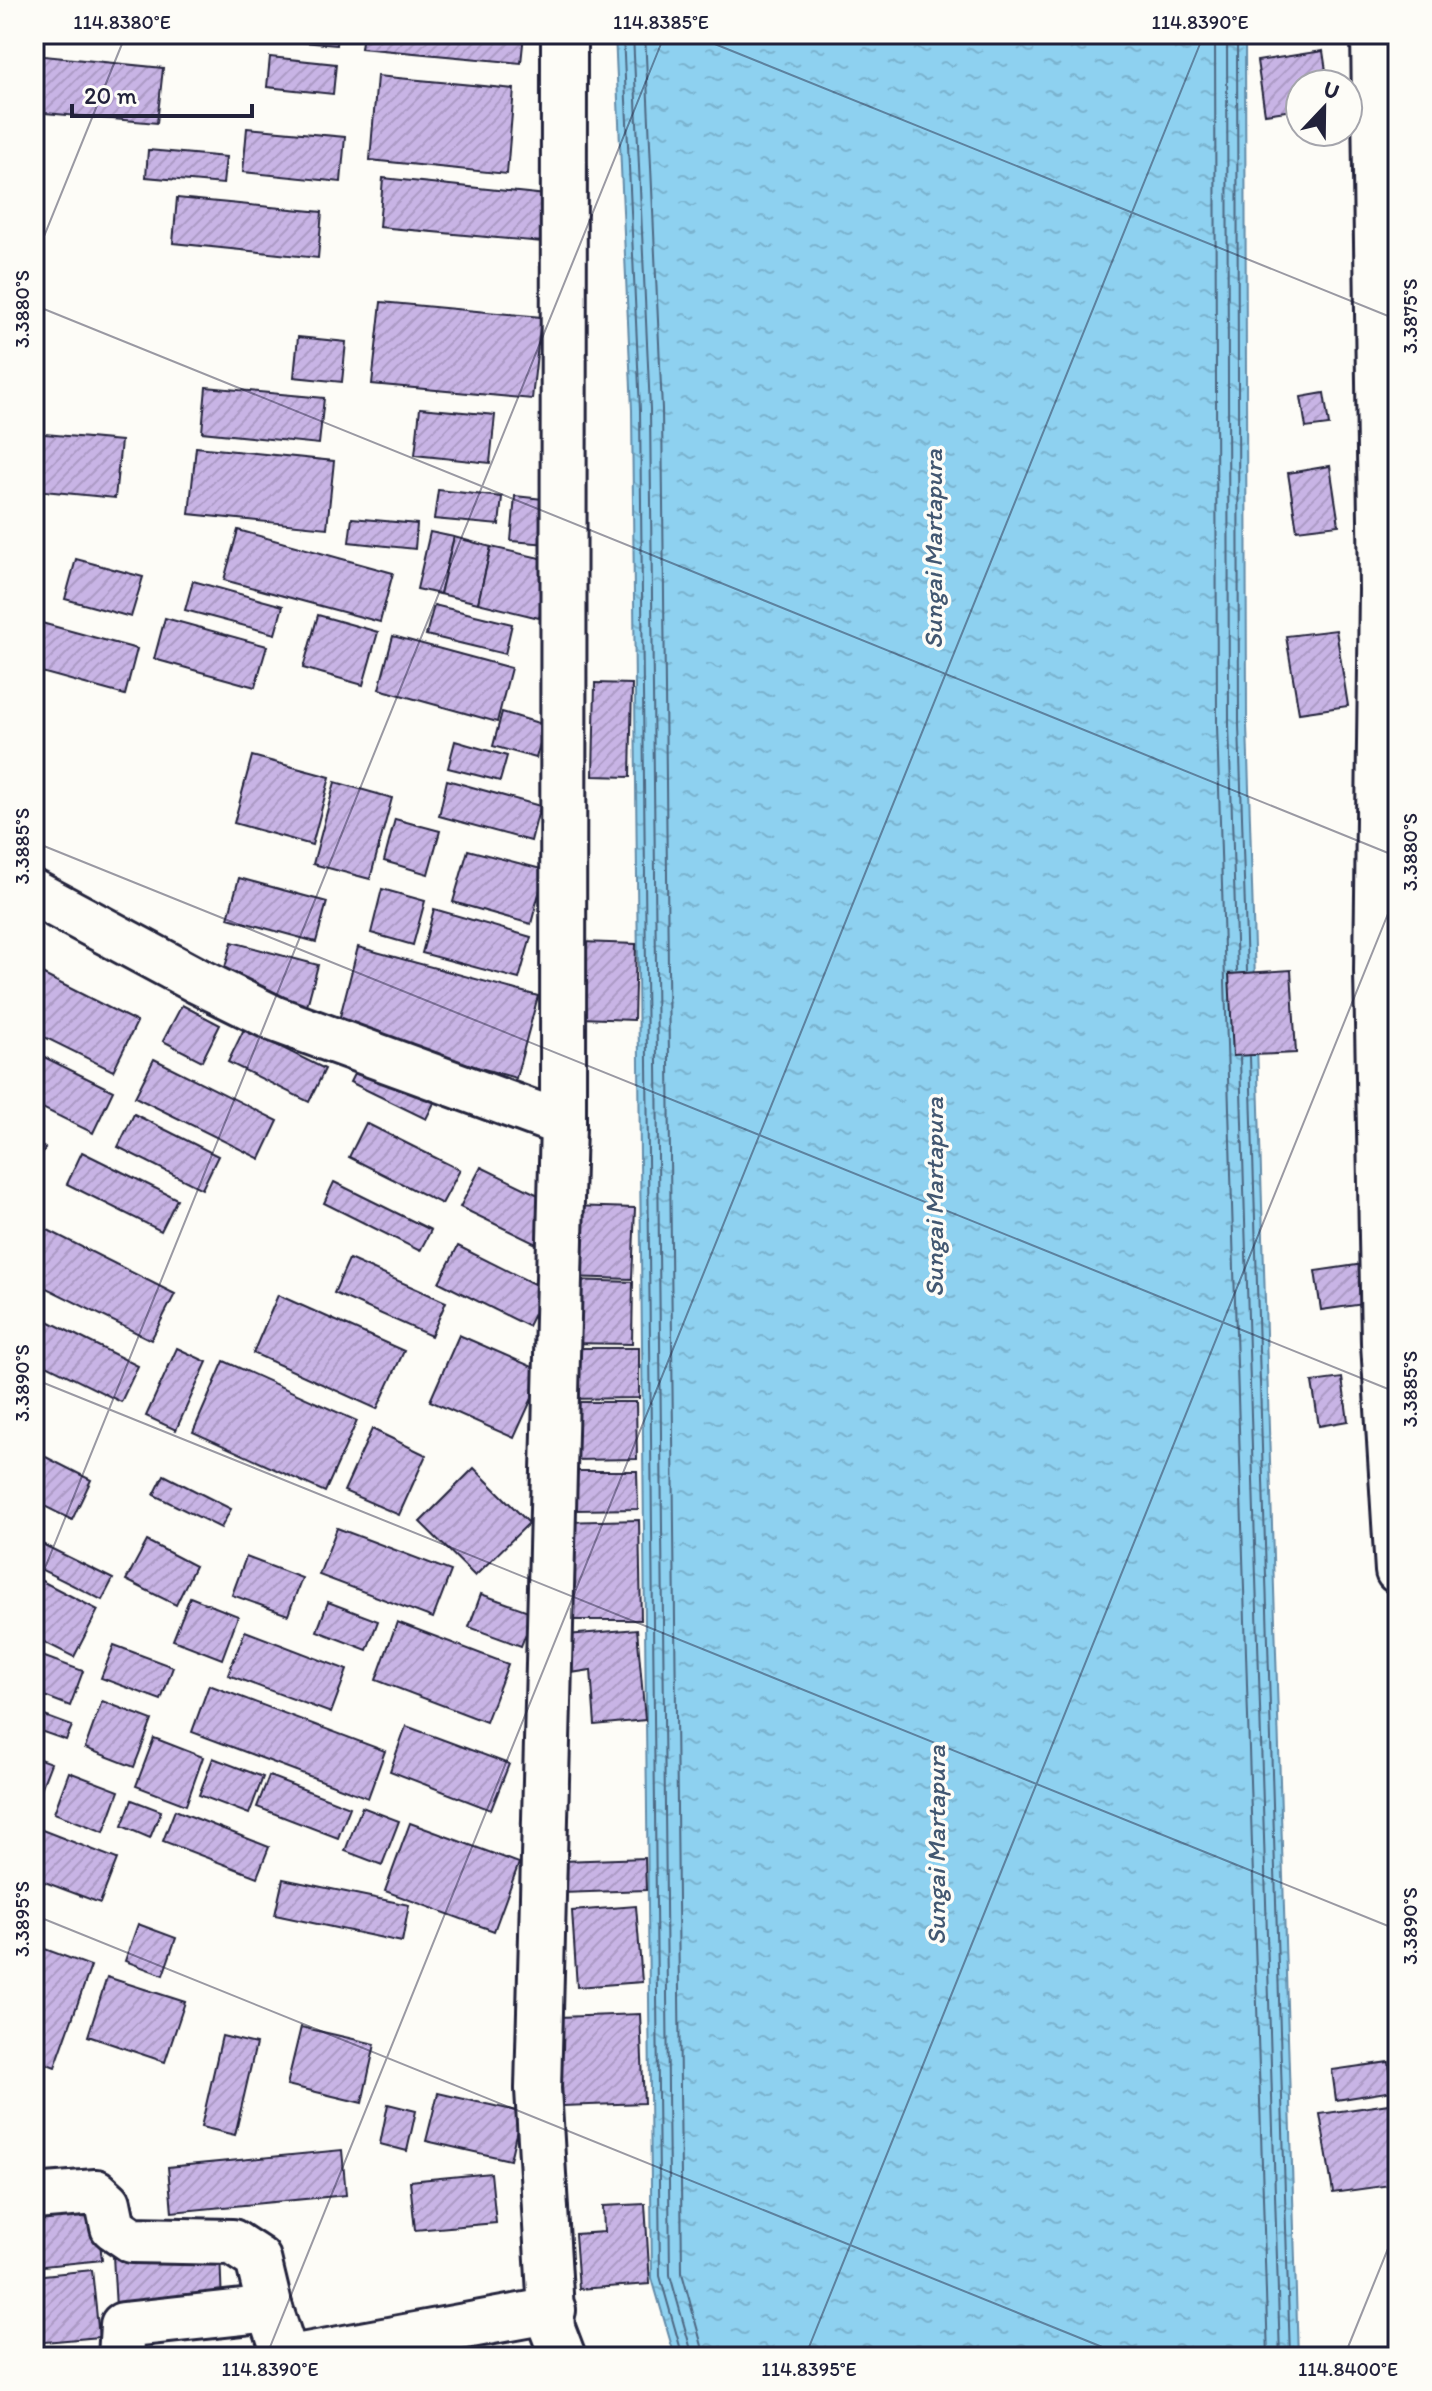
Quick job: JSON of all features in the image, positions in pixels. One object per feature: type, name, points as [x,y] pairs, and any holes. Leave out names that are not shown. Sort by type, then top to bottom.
[{"type":"street","points":[[296,2357],[556,2331],[538,2089],[563,1124],[564,34]]},
{"type":"street","points":[[1374,34],[1387,971],[1384,1343],[1398,1571]]},
{"type":"street","points":[[34,893],[275,1019],[563,1124]]},
{"type":"street","points":[[34,2197],[96,2192],[108,2203],[113,2227],[132,2240],[232,2242],[258,2259],[286,2357]]},
{"type":"street","points":[[121,2357],[123,2325],[270,2309]]},
{"type":"water","name":"Sungai Martapura","points":[[615,34],[1245,34],[1247,725],[1298,2357],[675,2357],[652,2278],[632,410]]},
{"type":"building","points":[[109,34],[207,34],[206,44]]},
{"type":"building","points":[[256,34],[337,34],[336,45],[256,38]]},
{"type":"building","points":[[363,34],[524,34],[521,63],[361,48]]},
{"type":"building","points":[[1323,51],[1326,68],[1284,68],[1284,111],[1265,114],[1257,61]]},
{"type":"building","points":[[34,55],[163,68],[157,123],[34,112]]},
{"type":"building","points":[[270,57],[336,64],[333,94],[267,87]]},
{"type":"building","points":[[377,76],[514,89],[507,174],[370,160]]},
{"type":"building","points":[[247,128],[345,137],[341,182],[243,172]]},
{"type":"building","points":[[34,144],[44,145],[39,201],[34,201]]},
{"type":"building","points":[[148,150],[226,157],[223,184],[146,177]]},
{"type":"building","points":[[383,178],[546,195],[542,242],[379,227]]},
{"type":"building","points":[[177,198],[322,212],[318,258],[173,243]]},
{"type":"building","points":[[381,302],[541,317],[532,399],[372,384]]},
{"type":"building","points":[[298,337],[346,342],[342,382],[294,377]]},
{"type":"building","points":[[206,387],[324,398],[319,444],[202,432]]},
{"type":"building","points":[[1324,393],[1329,425],[1306,428],[1301,397]]},
{"type":"building","points":[[420,408],[495,415],[490,463],[415,455]]},
{"type":"building","points":[[34,433],[121,441],[115,498],[34,490]]},
{"type":"building","points":[[196,447],[334,461],[327,528],[189,514]]},
{"type":"building","points":[[1330,466],[1339,525],[1297,530],[1288,473]]},
{"type":"building","points":[[438,490],[502,497],[499,525],[434,519]]},
{"type":"building","points":[[515,496],[552,500],[548,544],[511,541]]},
{"type":"building","points":[[352,518],[417,524],[415,549],[349,542]]},
{"type":"building","points":[[238,530],[393,573],[380,622],[224,580]]},
{"type":"building","points":[[430,532],[454,537],[440,594],[417,589]]},
{"type":"building","points":[[454,537],[491,547],[478,603],[440,594]]},
{"type":"building","points":[[491,547],[553,561],[539,618],[478,603]]},
{"type":"building","points":[[76,559],[143,577],[131,617],[65,599]]},
{"type":"building","points":[[193,581],[283,606],[275,634],[185,610]]},
{"type":"building","points":[[434,605],[512,624],[505,654],[426,635]]},
{"type":"building","points":[[318,615],[378,632],[363,685],[303,668]]},
{"type":"building","points":[[165,618],[267,646],[255,687],[154,659]]},
{"type":"building","points":[[38,622],[137,649],[125,695],[34,670],[34,637]]},
{"type":"building","points":[[1336,630],[1348,706],[1299,713],[1286,636]]},
{"type":"building","points":[[393,636],[511,668],[497,722],[379,689]]},
{"type":"building","points":[[595,683],[632,684],[630,777],[593,776]]},
{"type":"building","points":[[502,712],[545,725],[536,758],[493,746]]},
{"type":"building","points":[[455,741],[507,756],[500,781],[448,768]]},
{"type":"building","points":[[252,756],[330,777],[312,845],[234,823]]},
{"type":"building","points":[[447,780],[540,806],[531,841],[439,816]]},
{"type":"building","points":[[335,782],[392,798],[370,879],[313,864]]},
{"type":"building","points":[[395,819],[440,831],[428,874],[384,861]]},
{"type":"building","points":[[468,850],[545,870],[531,924],[453,902]]},
{"type":"building","points":[[239,878],[327,902],[316,942],[228,918]]},
{"type":"building","points":[[382,889],[425,901],[413,945],[371,933]]},
{"type":"building","points":[[434,909],[531,937],[519,979],[422,953]]},
{"type":"building","points":[[232,942],[318,965],[307,1006],[221,982]]},
{"type":"building","points":[[582,942],[636,944],[634,1020],[580,1018]]},
{"type":"building","points":[[358,947],[538,996],[516,1078],[337,1028]]},
{"type":"building","points":[[34,970],[137,1022],[113,1071],[34,1032]]},
{"type":"building","points":[[1291,970],[1296,1053],[1233,1056],[1229,974]]},
{"type":"building","points":[[182,1005],[220,1025],[202,1061],[163,1041]]},
{"type":"building","points":[[244,1029],[325,1069],[309,1102],[228,1062]]},
{"type":"building","points":[[34,1052],[113,1091],[93,1133],[34,1104]]},
{"type":"building","points":[[362,1058],[438,1095],[426,1119],[350,1082]]},
{"type":"building","points":[[154,1059],[278,1121],[260,1159],[135,1097]]},
{"type":"building","points":[[134,1114],[218,1156],[202,1189],[118,1147]]},
{"type":"building","points":[[366,1123],[460,1170],[442,1204],[349,1157]]},
{"type":"building","points":[[34,1143],[45,1148],[34,1171]]},
{"type":"building","points":[[82,1152],[177,1199],[161,1231],[67,1184]]},
{"type":"building","points":[[481,1167],[557,1204],[536,1244],[460,1207]]},
{"type":"building","points":[[334,1182],[431,1230],[420,1251],[324,1203]]},
{"type":"building","points":[[571,1206],[635,1208],[632,1279],[569,1277]]},
{"type":"building","points":[[34,1223],[175,1294],[151,1340],[34,1282]]},
{"type":"building","points":[[458,1246],[546,1290],[528,1326],[439,1282]]},
{"type":"building","points":[[349,1259],[446,1302],[431,1336],[334,1293]]},
{"type":"building","points":[[1364,1264],[1371,1303],[1321,1310],[1315,1271]]},
{"type":"building","points":[[569,1280],[633,1282],[632,1344],[567,1343]]},
{"type":"building","points":[[278,1295],[404,1351],[377,1409],[253,1353]]},
{"type":"building","points":[[34,1314],[138,1366],[121,1402],[34,1359]]},
{"type":"building","points":[[459,1335],[544,1372],[514,1438],[430,1401]]},
{"type":"building","points":[[177,1348],[207,1362],[176,1430],[146,1416]]},
{"type":"building","points":[[564,1348],[639,1348],[639,1398],[565,1399]]},
{"type":"building","points":[[224,1361],[357,1421],[325,1492],[193,1432]]},
{"type":"building","points":[[1342,1378],[1348,1421],[1319,1426],[1312,1382]]},
{"type":"building","points":[[574,1402],[636,1402],[637,1459],[574,1460]]},
{"type":"building","points":[[372,1429],[426,1455],[399,1515],[344,1491]]},
{"type":"building","points":[[34,1451],[91,1480],[72,1520],[34,1501]]},
{"type":"building","points":[[474,1468],[529,1523],[475,1576],[420,1522]]},
{"type":"building","points":[[576,1471],[637,1471],[638,1509],[577,1510]]},
{"type":"building","points":[[164,1475],[231,1509],[221,1528],[154,1495]]},
{"type":"building","points":[[639,1520],[641,1620],[562,1620],[561,1522]]},
{"type":"building","points":[[337,1528],[451,1571],[433,1618],[319,1575]]},
{"type":"building","points":[[34,1540],[113,1579],[102,1600],[34,1566]]},
{"type":"building","points":[[147,1541],[195,1566],[176,1605],[126,1580]]},
{"type":"building","points":[[246,1557],[302,1578],[288,1615],[232,1595]]},
{"type":"building","points":[[34,1577],[98,1610],[74,1657],[34,1637]]},
{"type":"building","points":[[481,1594],[534,1613],[521,1646],[469,1627]]},
{"type":"building","points":[[190,1597],[238,1616],[222,1659],[173,1640]]},
{"type":"building","points":[[328,1602],[378,1621],[367,1650],[317,1631]]},
{"type":"building","points":[[397,1622],[508,1664],[486,1722],[376,1680]]},
{"type":"building","points":[[637,1629],[645,1720],[595,1725],[591,1670],[571,1673],[567,1635]]},
{"type":"building","points":[[245,1631],[347,1670],[331,1713],[228,1675]]},
{"type":"building","points":[[114,1645],[173,1667],[161,1700],[101,1678]]},
{"type":"building","points":[[34,1653],[83,1671],[70,1706],[34,1692]]},
{"type":"building","points":[[209,1685],[385,1751],[368,1798],[192,1732]]},
{"type":"building","points":[[102,1701],[152,1720],[134,1767],[85,1748]]},
{"type":"building","points":[[42,1715],[72,1726],[66,1740],[37,1730]]},
{"type":"building","points":[[406,1726],[509,1764],[491,1810],[390,1771]]},
{"type":"building","points":[[154,1738],[203,1757],[186,1805],[136,1786]]},
{"type":"building","points":[[34,1757],[51,1763],[35,1805],[34,1805]]},
{"type":"building","points":[[213,1758],[263,1777],[249,1814],[199,1795]]},
{"type":"building","points":[[69,1772],[119,1791],[104,1832],[54,1813]]},
{"type":"building","points":[[269,1776],[350,1807],[338,1838],[257,1807]]},
{"type":"building","points":[[132,1800],[161,1811],[150,1838],[122,1826]]},
{"type":"building","points":[[362,1807],[399,1821],[382,1865],[345,1851]]},
{"type":"building","points":[[175,1810],[269,1847],[257,1877],[163,1841]]},
{"type":"building","points":[[410,1823],[519,1863],[494,1931],[385,1891]]},
{"type":"building","points":[[37,1828],[117,1859],[100,1903],[34,1878],[34,1836]]},
{"type":"building","points":[[645,1858],[646,1890],[562,1893],[562,1861]]},
{"type":"building","points":[[283,1879],[409,1905],[402,1942],[275,1915]]},
{"type":"building","points":[[636,1906],[642,1982],[577,1987],[572,1911]]},
{"type":"building","points":[[138,1924],[176,1938],[163,1975],[125,1961]]},
{"type":"building","points":[[34,1945],[91,1966],[55,2067],[34,2059]]},
{"type":"building","points":[[107,1977],[185,2002],[165,2062],[88,2036]]},
{"type":"building","points":[[640,2014],[644,2103],[563,2106],[559,2017]]},
{"type":"building","points":[[301,2027],[375,2044],[362,2103],[287,2085]]},
{"type":"building","points":[[222,2036],[256,2044],[235,2135],[201,2127]]},
{"type":"building","points":[[1389,2062],[1393,2091],[1336,2100],[1332,2070]]},
{"type":"building","points":[[438,2093],[521,2112],[510,2160],[426,2141]]},
{"type":"building","points":[[388,2104],[416,2111],[407,2151],[380,2144]]},
{"type":"building","points":[[1389,2104],[1398,2162],[1398,2184],[1333,2193],[1320,2114]]},
{"type":"building","points":[[342,2150],[346,2195],[172,2212],[168,2167]]},
{"type":"building","points":[[491,2173],[496,2223],[415,2230],[410,2181]]},
{"type":"building","points":[[645,2204],[650,2284],[579,2289],[575,2234],[604,2232],[603,2206]]},
{"type":"building","points":[[96,2209],[102,2260],[34,2267],[34,2214]]},
{"type":"building","points":[[220,2252],[222,2304],[116,2308],[113,2256]]},
{"type":"building","points":[[92,2270],[99,2337],[34,2343],[34,2276]]}]
